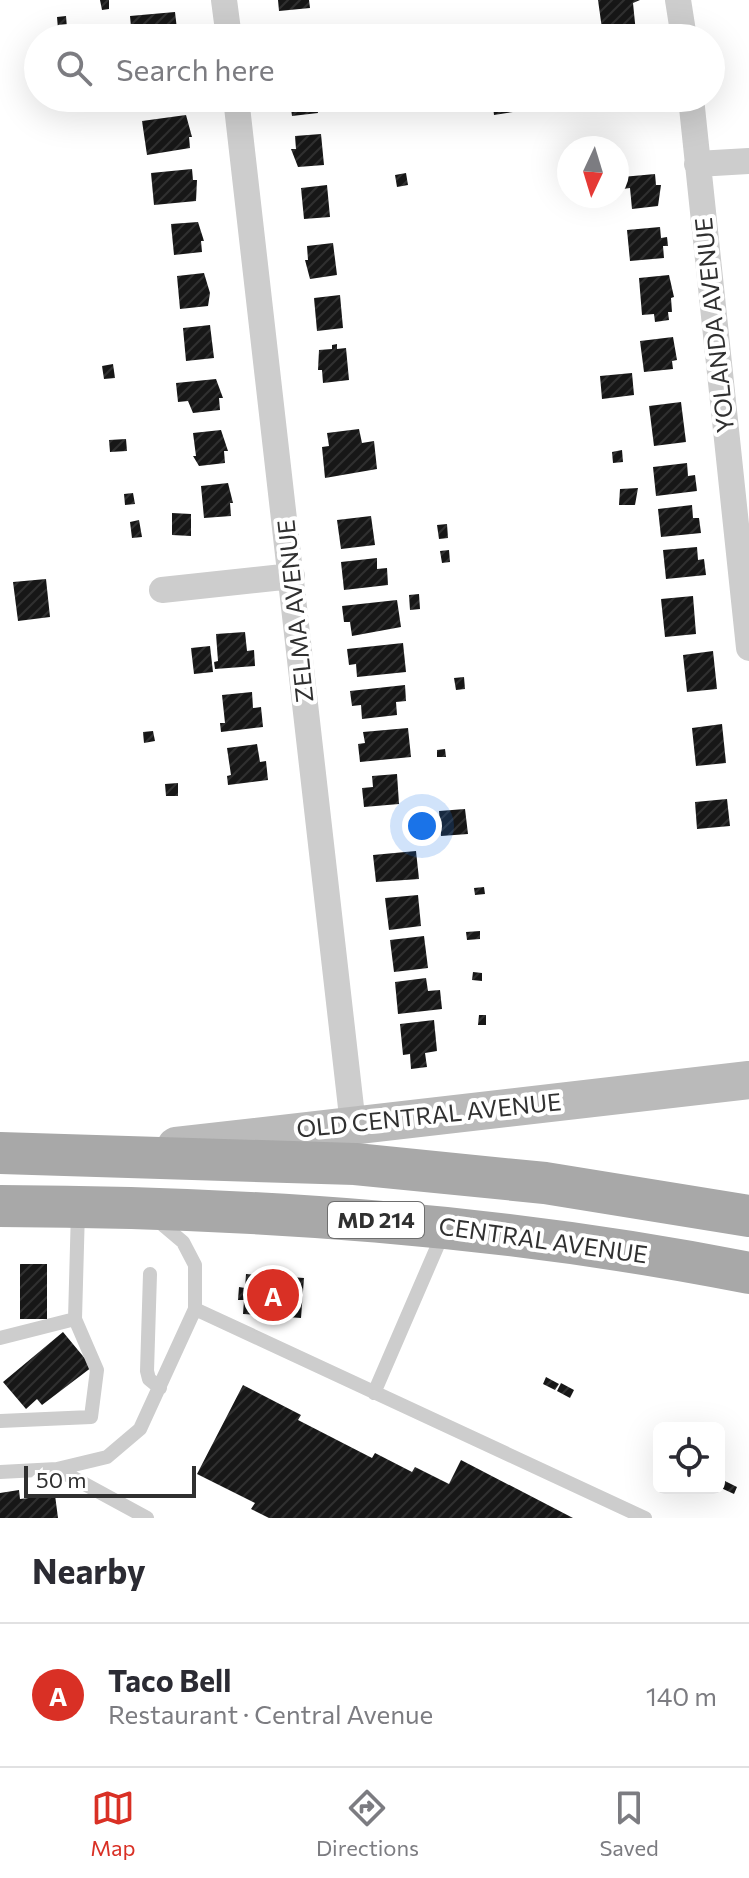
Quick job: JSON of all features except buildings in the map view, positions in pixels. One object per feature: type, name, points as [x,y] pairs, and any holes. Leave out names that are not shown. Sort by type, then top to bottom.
[{"type":"main road","name":"OLD CENTRAL AVENUE","points":[[109,1155],[749,1080]]},
{"type":"main road","name":"MD 214","points":[[0,1153],[355,1164],[545,1183],[749,1216]]},
{"type":"main road","name":"CENTRAL AVENUE","points":[[0,1206],[353,1218],[606,1247],[749,1273]]},
{"type":"street","points":[[224,0],[227,24]]},
{"type":"street","points":[[678,0],[682,24]]},
{"type":"street","name":"ZELMA AVENUE","points":[[238,112],[353,1125]]},
{"type":"street","name":"YOLANDA AVENUE","points":[[692,112],[739,464],[749,648]]},
{"type":"street","points":[[697,164],[749,161]]},
{"type":"street","points":[[162,590],[292,576]]},
{"type":"lane","points":[[0,1420],[91,1417],[97,1370],[75,1319],[98,1207],[159,1221],[183,1242],[195,1265],[195,1309],[140,1429],[107,1457],[57,1469],[0,1472]]},
{"type":"lane","points":[[374,1393],[445,1227]]},
{"type":"lane","points":[[150,1274],[147,1371],[149,1379],[160,1388]]},
{"type":"lane","points":[[195,1309],[645,1518]]},
{"type":"lane","points":[[0,1338],[75,1319]]},
{"type":"lane","points":[[57,1469],[147,1518]]},
{"type":"place","name":"Taco Bell","points":[[273,1295]]}]
